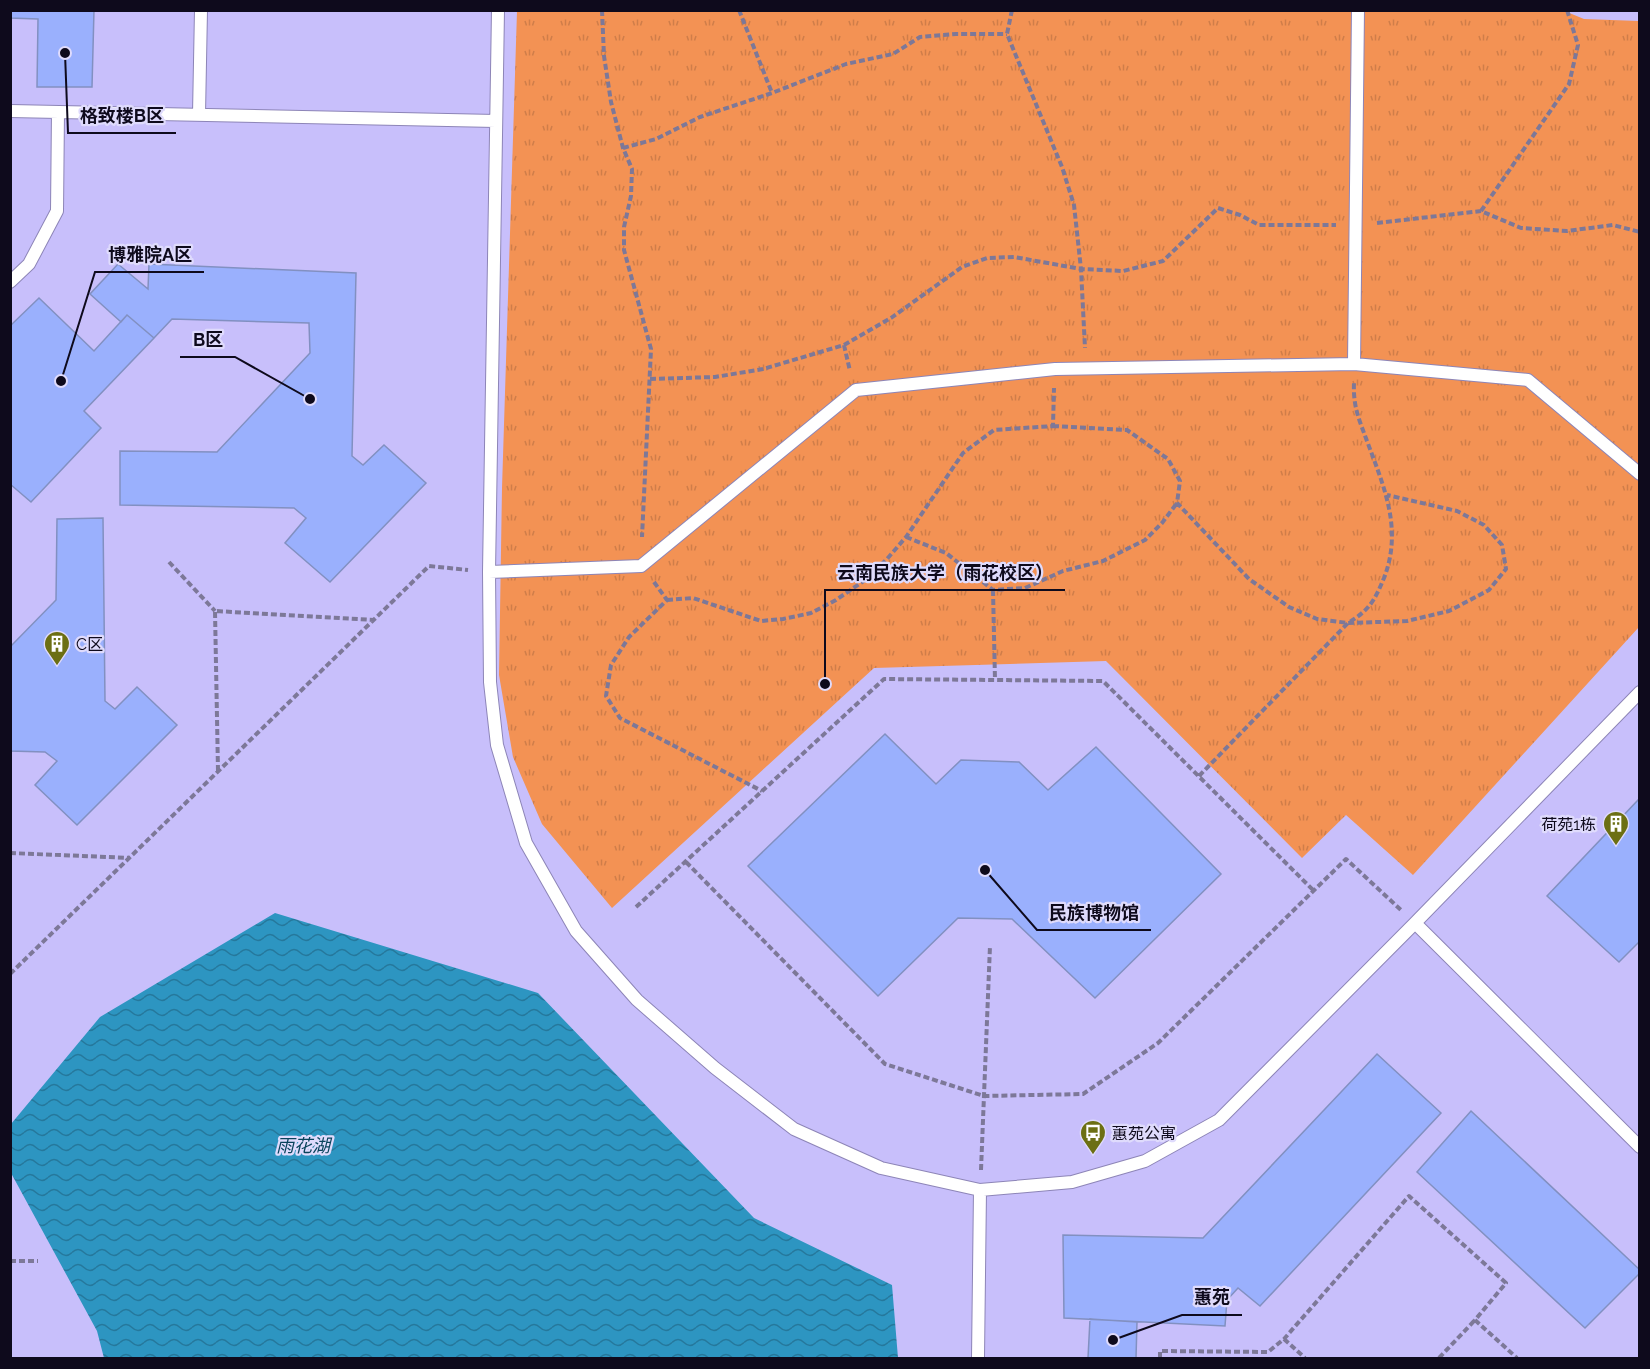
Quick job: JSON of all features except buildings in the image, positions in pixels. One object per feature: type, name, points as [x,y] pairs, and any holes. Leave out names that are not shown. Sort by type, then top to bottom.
[{"type":"lane","points":[[199,114],[201,10]]},
{"type":"lane","points":[[498,10],[489,572],[490,682],[497,745],[526,843],[576,931],[637,1000],[715,1068],[794,1129],[881,1168],[980,1190],[1072,1182],[1145,1161],[1219,1120],[1640,692]]},
{"type":"lane","points":[[1354,364],[1358,10]]},
{"type":"lane","points":[[10,111],[496,121]]},
{"type":"lane","points":[[10,282],[29,264],[57,211],[58,112]]},
{"type":"lane","points":[[489,572],[641,566],[856,390],[1055,369],[1354,364],[1528,381],[1640,474]]},
{"type":"lane","points":[[1414,923],[1640,1147]]},
{"type":"lane","points":[[978,1359],[980,1190]]},
{"type":"path","points":[[602,10],[604,56],[611,102],[623,148],[632,170],[631,196],[624,227],[624,250],[651,349],[641,566],[667,600]]},
{"type":"path","points":[[739,10],[772,93]]},
{"type":"path","points":[[1012,10],[1007,33],[1062,167],[1074,205],[1081,269],[1086,369]]},
{"type":"path","points":[[1481,211],[1569,84],[1578,45],[1567,10]]},
{"type":"path","points":[[623,148],[656,139],[700,117],[772,93],[846,64],[893,54],[920,37],[1007,33]]},
{"type":"path","points":[[650,379],[715,377],[763,369],[844,345],[891,318],[962,267],[987,258],[1014,257],[1081,269],[1123,271],[1163,261],[1218,208],[1240,215],[1259,225],[1356,225],[1481,211],[1521,228],[1567,231],[1613,225],[1640,232]]},
{"type":"path","points":[[844,345],[856,390]]},
{"type":"path","points":[[1199,776],[1347,623],[1366,612],[1381,586],[1391,561],[1393,527],[1387,495],[1354,404],[1354,364]]},
{"type":"path","points":[[1053,426],[1055,369]]},
{"type":"path","points":[[762,791],[620,718],[606,696],[611,665],[629,637],[667,600],[693,598],[761,621],[811,613],[836,600],[865,580],[887,559],[906,537],[963,453],[994,430],[1053,426],[1127,430],[1168,459],[1180,481],[1177,503],[1145,540],[1103,561],[1064,571],[1025,588],[993,590],[946,554],[906,537]]},
{"type":"path","points":[[1177,503],[1250,579],[1288,607],[1317,619],[1347,623],[1407,621],[1449,612],[1489,590],[1506,569],[1502,545],[1484,525],[1457,511],[1387,495]]},
{"type":"path","points":[[169,562],[215,610],[374,620]]},
{"type":"path","points":[[10,974],[429,566],[489,572]]},
{"type":"path","points":[[993,590],[995,680]]},
{"type":"path","points":[[215,610],[218,772]]},
{"type":"path","points":[[636,908],[884,679],[1103,681],[1313,890]]},
{"type":"path","points":[[10,853],[130,858]]},
{"type":"path","points":[[686,862],[885,1064],[984,1096],[1083,1094],[1158,1043],[1346,859],[1414,923]]},
{"type":"path","points":[[980,1190],[990,946]]},
{"type":"path","points":[[1160,1359],[1160,1351],[1268,1352],[1284,1340],[1409,1196],[1506,1283],[1439,1359]]},
{"type":"path","points":[[10,1261],[38,1261]]},
{"type":"path","points":[[1475,1320],[1517,1359]]},
{"type":"path","points":[[1284,1340],[1305,1359]]},
{"type":"shaded area","points":[[11,11],[1639,11],[1639,1358],[11,1358]]},
{"type":"green space","points":[[1562,10],[1584,19],[1639,21],[1639,627],[1413,875],[1346,815],[1302,858],[1106,661],[874,668],[612,908],[542,824],[513,757],[499,675],[502,488],[517,11]]},
{"type":"water","name":"雨花湖","points":[[275,913],[538,993],[754,1218],[892,1285],[898,1358],[104,1358],[97,1331],[11,1173],[11,1124],[100,1017]]},
{"type":"place","name":"格致楼B区","points":[[65,53]]},
{"type":"place","name":"博雅院A区","points":[[61,381]]},
{"type":"place","name":"B区","points":[[310,399]]},
{"type":"place","name":"C区","points":[[57,667]]},
{"type":"place","name":"云南民族大学（雨花校区）","points":[[825,684]]},
{"type":"place","name":"荷苑1栋","points":[[1616,847]]},
{"type":"place","name":"民族博物馆","points":[[985,870]]},
{"type":"place","name":"蕙苑公寓","points":[[1093,1156]]},
{"type":"place","name":"蕙苑","points":[[1113,1340]]}]
